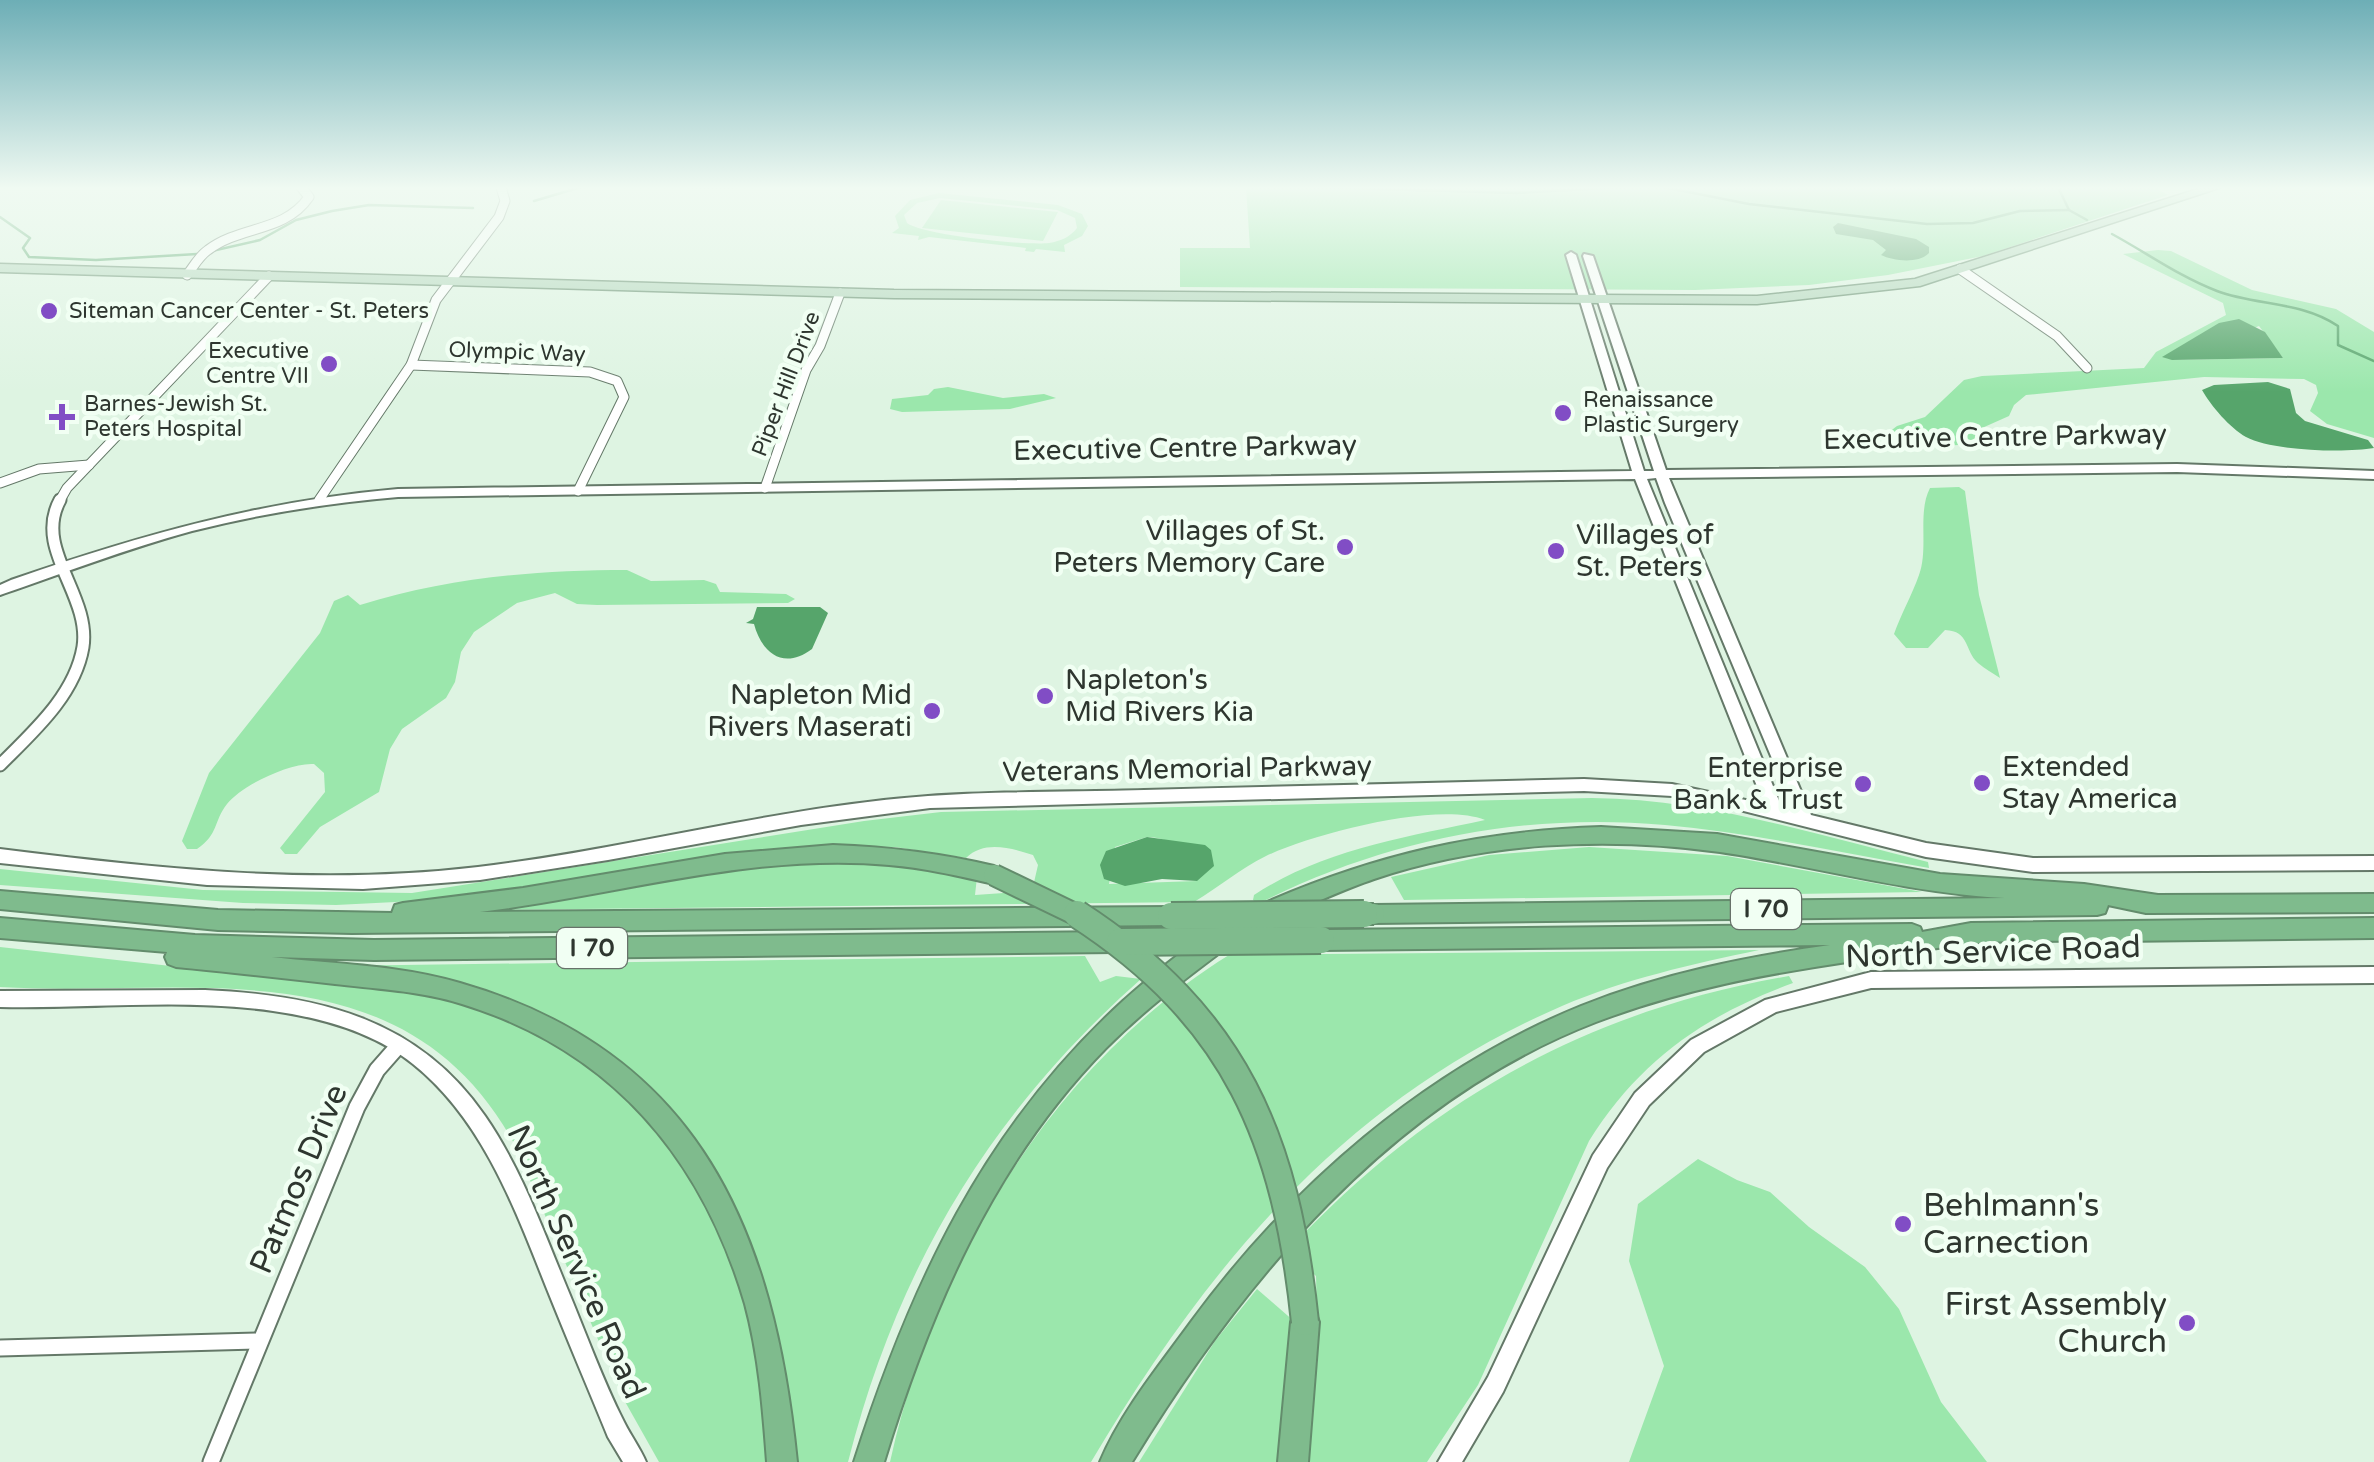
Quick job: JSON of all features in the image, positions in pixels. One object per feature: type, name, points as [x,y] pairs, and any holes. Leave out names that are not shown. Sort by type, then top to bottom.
[{"type":"highway","points":[[869,1462],[908,1338],[932,1282],[954,1234],[1014,1137],[1078,1059],[1143,997],[1239,928],[1302,896],[1360,873],[1439,851],[1514,839],[1612,835],[1718,843],[1946,884],[2083,893],[2158,904]]},
{"type":"highway","points":[[313,922],[506,900],[816,852],[906,856],[994,874],[1071,907],[1114,935],[1170,982],[1211,1030],[1250,1094],[1279,1166],[1298,1244],[1305,1322],[1293,1462]]},
{"type":"highway","name":"I 70","points":[[0,900],[218,920],[313,922],[2374,903]]},
{"type":"highway","name":"I 70","points":[[0,928],[195,944],[374,950],[2374,928]]},
{"type":"highway","points":[[1114,1462],[1180,1355],[1285,1225],[1360,1154],[1435,1096],[1472,1073],[1591,1014],[1675,985],[1759,966],[1985,933]]},
{"type":"highway","points":[[66,935],[154,954],[439,988],[521,1013],[593,1052],[634,1086],[677,1132],[729,1216],[763,1315],[777,1396],[782,1462]]},
{"type":"main road","points":[[0,268],[840,293],[1271,294],[1311,298],[1766,290],[1936,275],[2007,255]]},
{"type":"street","points":[[188,274],[204,255]]},
{"type":"street","points":[[321,496],[411,366],[432,309],[470,255]]},
{"type":"street","points":[[1571,255],[1638,471],[1775,811]]},
{"type":"street","points":[[1588,256],[1659,470],[1805,818]]},
{"type":"street","points":[[1960,270],[2057,336],[2087,368]]},
{"type":"street","points":[[0,764],[50,713],[66,690],[83,651],[82,611],[50,530],[51,514],[67,488],[270,276]]},
{"type":"street","name":"Piper Hill Drive","points":[[767,483],[806,370],[820,346],[840,293]]},
{"type":"street","name":"Olympic Way","points":[[411,366],[590,372],[617,381],[624,398],[580,486]]},
{"type":"street","name":"Executive Centre Parkway","points":[[6,587],[63,564],[182,528],[321,496],[580,486],[1638,471],[2158,459],[2374,466]]},
{"type":"street","points":[[0,483],[39,469],[89,465]]},
{"type":"street","name":"Executive Centre Parkway","points":[[1659,470],[2144,468],[2374,475]]},
{"type":"street","name":"Veterans Memorial Parkway","points":[[0,856],[200,876],[380,882],[447,877],[837,813],[952,800],[1605,786],[1672,790],[1805,818],[1926,850],[2032,864],[2374,863]]},
{"type":"street","name":"North Service Road","points":[[1449,1462],[1501,1377],[1587,1185],[1616,1130],[1642,1096],[1680,1058],[1744,1016],[1802,993],[1871,980],[2374,975]]},
{"type":"street","name":"North Service Road","points":[[0,999],[210,999],[275,1003],[337,1017],[400,1045],[460,1094],[494,1142],[616,1429],[635,1462]]},
{"type":"street","name":"Patmos Drive","points":[[211,1462],[356,1106],[377,1070],[400,1045]]},
{"type":"street","points":[[0,1348],[260,1341]]},
{"type":"shaded area","points":[[1180,255],[1985,255],[1888,275],[1809,285],[1695,290],[1180,287]]},
{"type":"shaded area","points":[[1882,255],[1926,255],[1913,260]]},
{"type":"shaded area","points":[[2126,255],[2180,255],[2252,290],[2336,309],[2374,332],[2374,438],[2327,424],[2310,411],[2318,393],[2316,385],[2304,379],[2204,377],[2026,395],[2014,405],[2009,416],[1982,428],[1982,440],[1973,444],[1899,449],[1886,446],[1884,436],[1897,426],[1925,417],[1964,380],[2144,368],[2156,352],[2226,315],[2223,303]],"holes":[[[2259,326],[2283,358],[2172,360]]]},
{"type":"shaded area","points":[[2239,319],[2265,332],[2283,358],[2162,357],[2219,323]]},
{"type":"shaded area","points":[[2268,382],[2290,389],[2296,413],[2305,421],[2368,440],[2374,448],[2309,450],[2258,442],[2227,422],[2202,390],[2214,385]]},
{"type":"shaded area","points":[[948,387],[1003,398],[1044,394],[1056,398],[1010,409],[890,409],[892,399],[928,395],[934,389]]},
{"type":"shaded area","points":[[1959,487],[1965,491],[1979,595],[2000,678],[1978,663],[1963,637],[1953,631],[1945,630],[1928,648],[1906,648],[1894,634],[1922,565],[1924,508],[1930,488]]},
{"type":"shaded area","points":[[627,570],[651,581],[704,580],[716,584],[720,592],[786,594],[795,599],[788,603],[597,605],[577,604],[555,593],[517,603],[474,632],[461,652],[455,682],[446,698],[402,729],[390,749],[379,792],[320,827],[297,854],[285,854],[280,848],[325,792],[324,773],[314,764],[280,771],[244,789],[227,804],[209,838],[197,849],[187,849],[182,841],[209,773],[320,633],[334,601],[348,595],[360,605],[492,577]]},
{"type":"shaded area","points":[[757,607],[820,607],[828,613],[812,649],[783,658],[768,651],[754,624],[746,623],[753,619]]},
{"type":"shaded area","points":[[1635,800],[1762,820],[1928,862],[1929,868],[1698,829],[1612,822],[1559,823],[1507,827],[1405,847],[1306,882],[1258,904],[1253,900],[1254,895],[1280,880],[1336,856],[1485,820],[1437,815],[1375,823],[1287,847],[1256,861],[1194,902],[493,910],[766,863],[860,858],[977,877],[975,895],[1032,891],[1038,865],[1033,855],[998,847],[981,849],[966,858],[895,847],[806,846],[435,900],[336,905],[243,903],[0,885],[0,869],[203,890],[412,893],[941,812]],"holes":[[[1147,837],[1178,850],[1197,881],[1109,884],[1115,847]]]},
{"type":"shaded area","points":[[1147,837],[1205,845],[1211,850],[1214,866],[1197,881],[1162,879],[1125,886],[1104,879],[1100,865],[1106,851]]},
{"type":"shaded area","points":[[1589,847],[1727,856],[1922,892],[1404,900],[1391,877],[1489,855]]},
{"type":"shaded area","points":[[0,947],[430,995],[511,1020],[592,1066],[673,1144],[723,1228],[752,1316],[771,1462],[659,1462],[623,1398],[515,1145],[469,1080],[414,1036],[353,1009],[287,994],[217,988],[0,987]]},
{"type":"shaded area","points":[[1759,950],[1586,996],[1484,1044],[1413,1089],[1349,1139],[1289,1195],[1235,1255],[1136,1389],[1091,1462],[890,1462],[910,1387],[937,1313],[970,1242],[1010,1174],[1056,1111],[1108,1052],[1165,1000],[1229,955]]},
{"type":"shaded area","points":[[1085,956],[1100,982],[1116,976],[1141,979],[1039,1083],[995,1139],[957,1197],[923,1258],[894,1323],[848,1462],[793,1462],[780,1343],[753,1251],[705,1155],[673,1113],[637,1076],[595,1043],[548,1016],[495,995],[434,980],[330,966]]},
{"type":"shaded area","points":[[1789,976],[1793,983],[1731,1010],[1677,1044],[1652,1064],[1609,1113],[1589,1141],[1478,1385],[1427,1462],[1306,1462],[1318,1356],[1316,1276],[1288,1250],[1397,1148],[1455,1106],[1516,1070],[1579,1038],[1645,1012]]},
{"type":"shaded area","points":[[1698,1159],[1770,1192],[1809,1227],[1865,1267],[1899,1309],[1941,1402],[1987,1462],[1629,1462],[1664,1366],[1629,1261],[1638,1204]]},
{"type":"shaded area","points":[[1257,1289],[1295,1322],[1283,1462],[1139,1462],[1215,1341]]},
{"type":"waterway","points":[[28,255],[96,260],[176,255]]},
{"type":"waterway","points":[[2148,255],[2217,291],[2324,318],[2338,326],[2338,345],[2374,361]]},
{"type":"place","name":"Siteman Cancer Center - St. Peters","points":[[49,311]]},
{"type":"place","name":"Executive Centre VII","points":[[329,364]]},
{"type":"place","name":"Renaissance Plastic Surgery","points":[[1563,413]]},
{"type":"place","name":"Barnes-Jewish St. Peters Hospital","points":[[62,417]]},
{"type":"place","name":"Villages of St. Peters Memory Care","points":[[1345,547]]},
{"type":"place","name":"Villages of St. Peters","points":[[1556,551]]},
{"type":"place","name":"Napleton's Mid Rivers Kia","points":[[1045,696]]},
{"type":"place","name":"Napleton Mid Rivers Maserati","points":[[932,711]]},
{"type":"place","name":"Extended Stay America","points":[[1982,783]]},
{"type":"place","name":"Enterprise Bank & Trust","points":[[1863,784]]},
{"type":"place","name":"Behlmann's Carnection","points":[[1903,1224]]},
{"type":"place","name":"First Assembly Church","points":[[2187,1323]]}]
